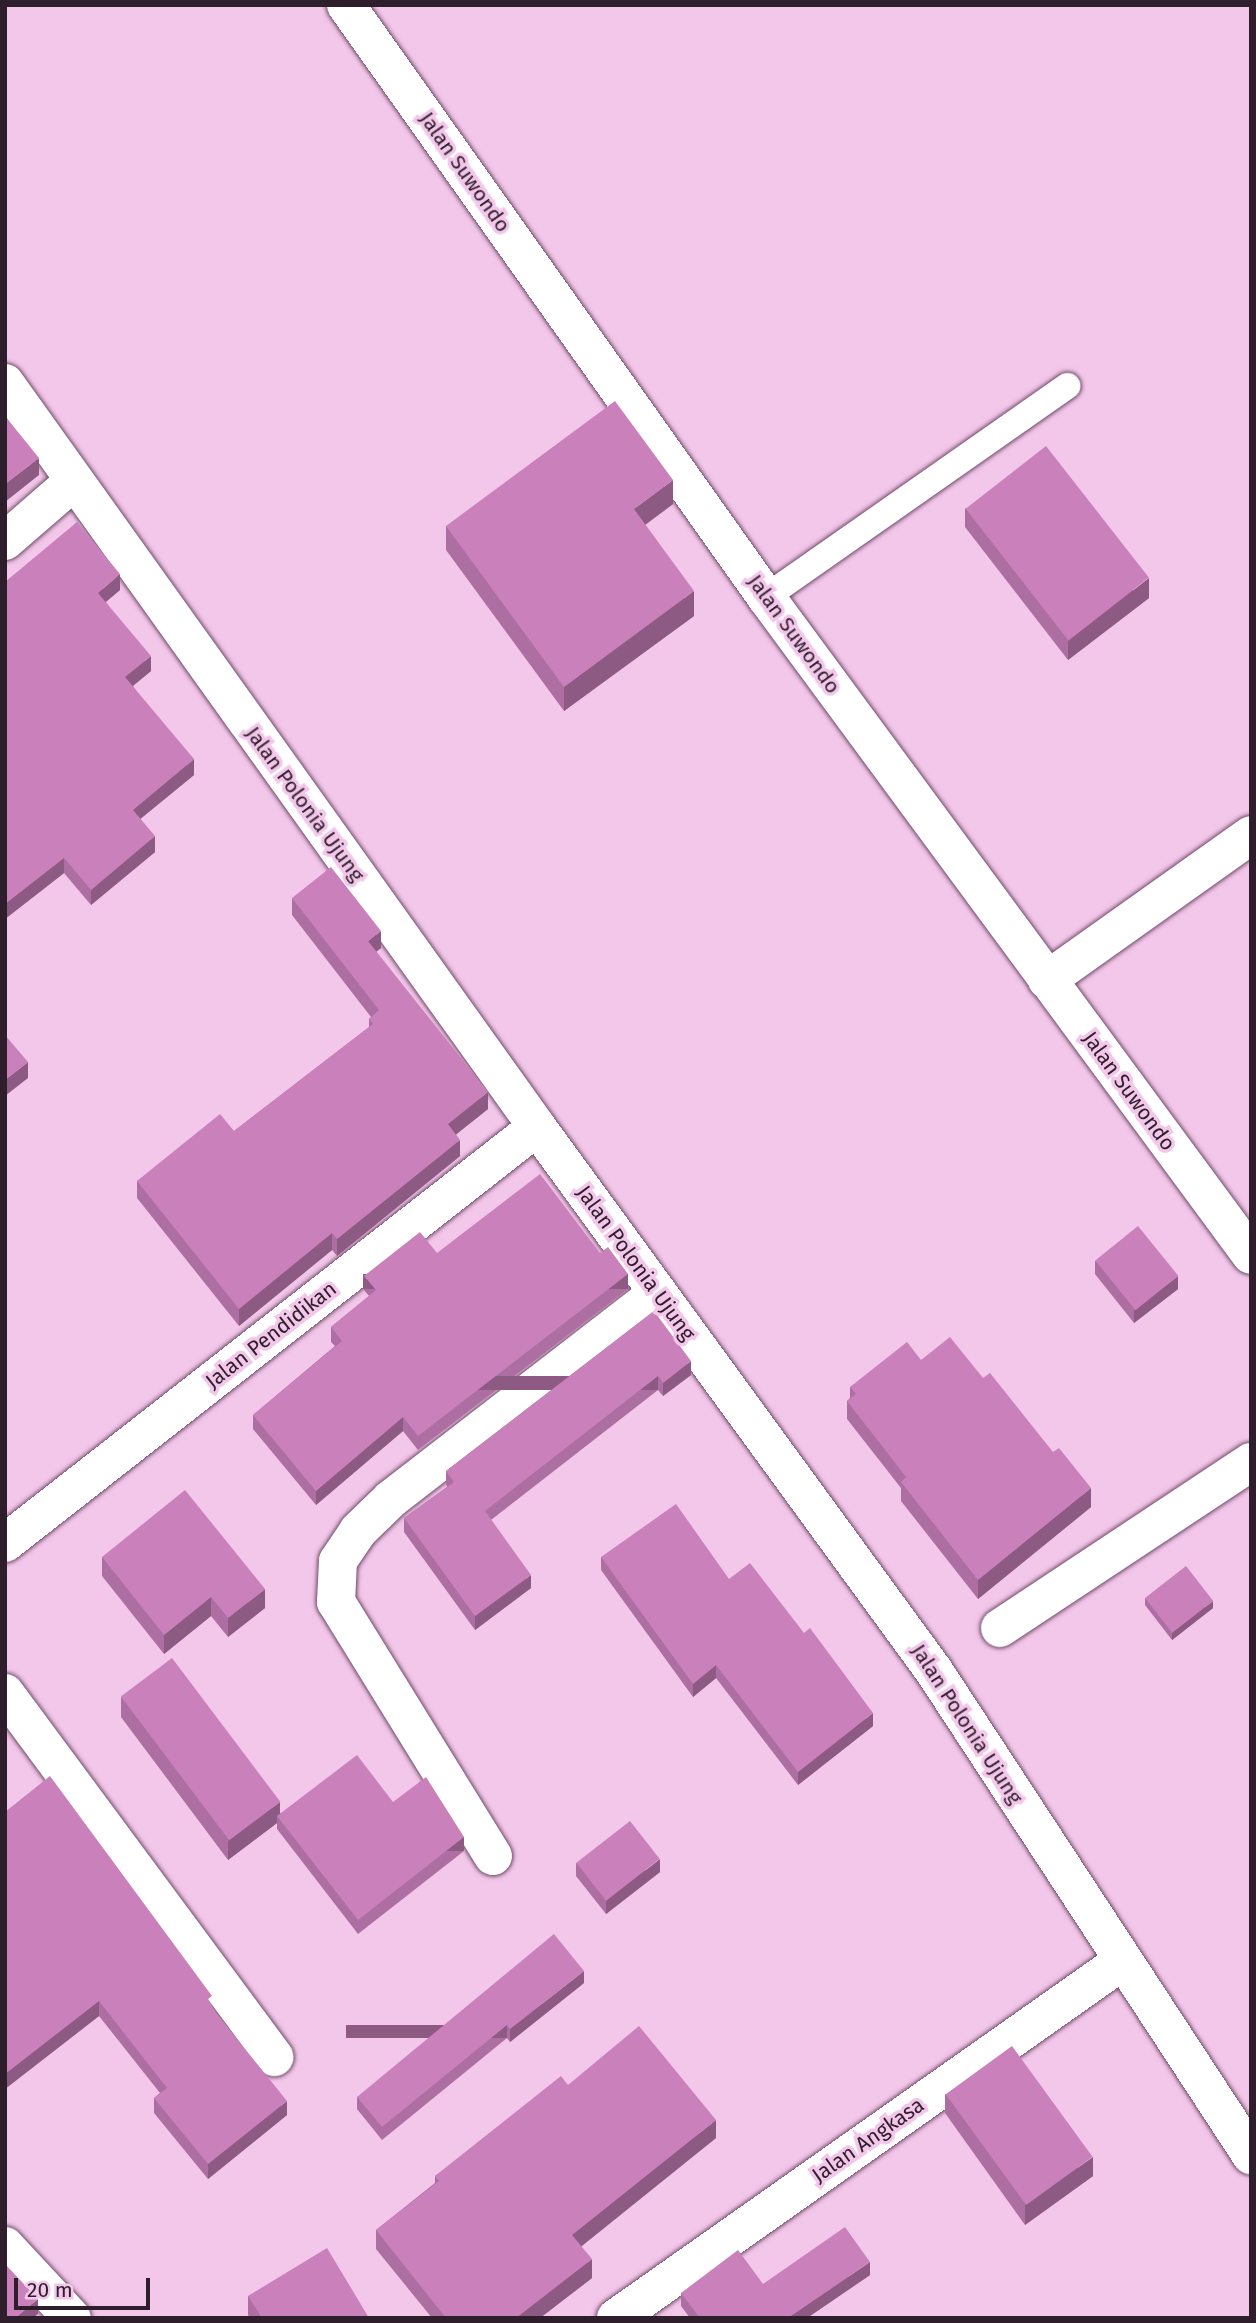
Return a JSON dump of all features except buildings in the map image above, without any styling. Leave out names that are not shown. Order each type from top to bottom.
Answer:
[{"type":"street","name":"Jalan Suwondo","points":[[346,5],[766,597],[1251,1255]]},
{"type":"street","name":"Jalan Polonia Ujung","points":[[5,383],[537,1127],[934,1671],[1121,1962],[1251,2155]]},
{"type":"street","points":[[5,541],[74,481]]},
{"type":"street","points":[[1047,980],[1251,835]]},
{"type":"street","name":"Jalan Pendidikan","points":[[5,1543],[537,1127]]},
{"type":"street","points":[[493,1856],[336,1602],[338,1561],[358,1531],[391,1499],[658,1293]]},
{"type":"street","points":[[1000,1628],[1251,1462]]},
{"type":"street","points":[[5,1693],[274,2057]]},
{"type":"street","name":"Jalan Angkasa","points":[[616,2318],[1121,1962]]},
{"type":"street","points":[[5,2246],[72,2318]]},
{"type":"lane","points":[[766,597],[1067,386]]}]
